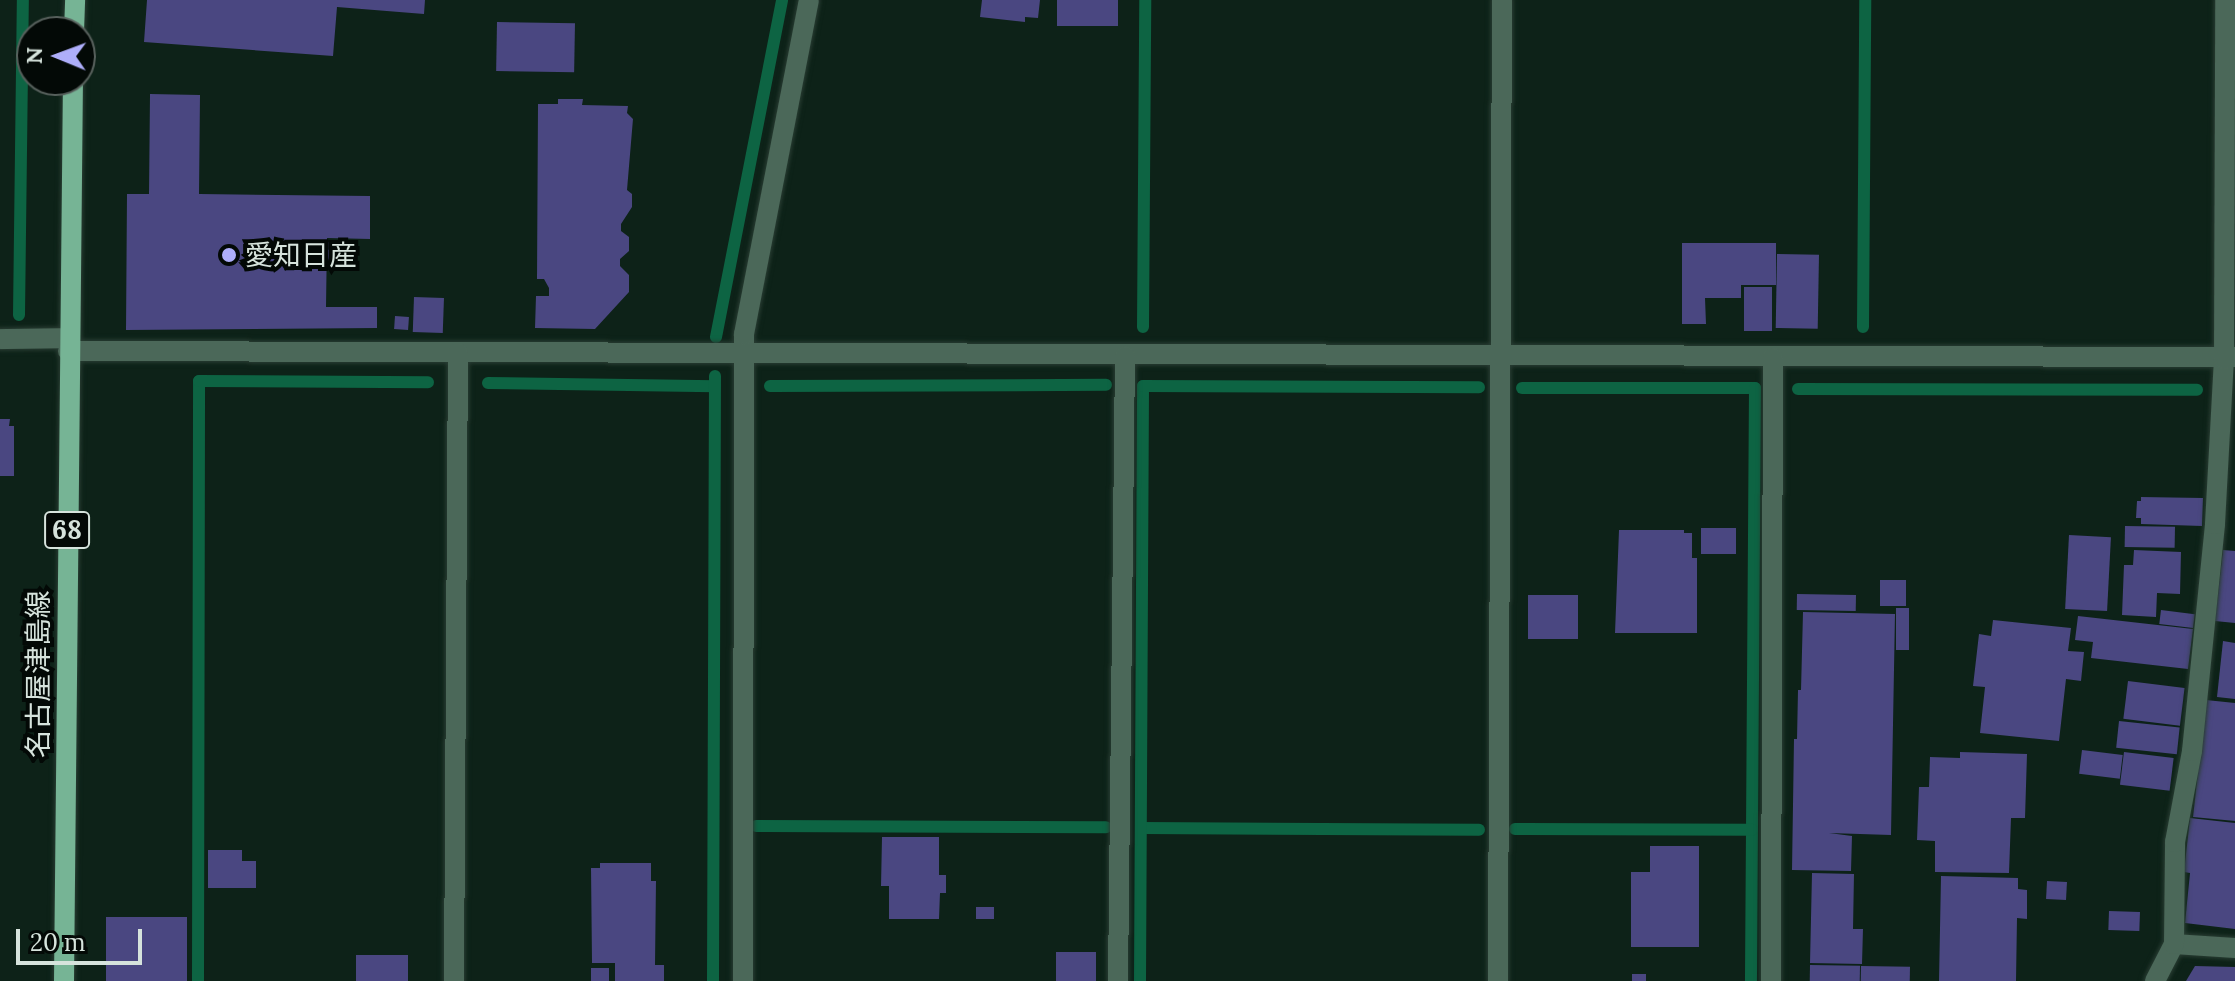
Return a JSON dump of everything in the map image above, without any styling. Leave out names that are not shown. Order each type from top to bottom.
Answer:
[{"type":"main road","name":"名古屋津島線","points":[[64,981],[73,96]]},
{"type":"street","points":[[743,981],[744,334],[809,0]]},
{"type":"street","points":[[1498,981],[1502,0]]},
{"type":"street","points":[[2155,981],[2174,944],[2175,842],[2192,751],[2230,358],[2225,0]]},
{"type":"street","points":[[0,339],[68,345],[458,353],[2230,358]]},
{"type":"street","points":[[454,981],[458,353]]},
{"type":"street","points":[[1118,981],[1125,356]]},
{"type":"street","points":[[1771,981],[1773,358]]},
{"type":"street","points":[[2174,944],[2235,948]]},
{"type":"building","points":[[147,0],[425,0],[424,14],[337,7],[333,56],[144,42]]},
{"type":"building","points":[[982,0],[1040,0],[1038,18],[1025,17],[1025,22],[980,17]]},
{"type":"building","points":[[1057,0],[1118,0],[1118,26],[1057,26]]},
{"type":"building","points":[[497,22],[575,23],[574,72],[496,71]]},
{"type":"building","points":[[150,94],[200,95],[199,194],[370,196],[370,239],[327,238],[326,307],[377,307],[377,328],[126,330],[127,194],[149,194]]},
{"type":"building","points":[[558,99],[583,99],[582,105],[628,106],[627,113],[633,119],[627,190],[632,194],[632,207],[621,224],[621,231],[629,237],[629,251],[620,259],[620,266],[629,275],[629,292],[595,329],[535,328],[536,296],[549,296],[544,279],[537,279],[538,104],[558,104]]},
{"type":"building","points":[[328,242],[344,243],[342,269],[326,268]]},
{"type":"building","points":[[1682,243],[1776,243],[1776,285],[1741,285],[1741,298],[1705,298],[1706,324],[1682,324]]},
{"type":"building","points":[[1777,254],[1819,255],[1818,329],[1776,328]]},
{"type":"building","points":[[1744,287],[1772,287],[1772,331],[1744,331]]},
{"type":"building","points":[[414,297],[444,298],[443,333],[413,332]]},
{"type":"building","points":[[395,316],[409,317],[408,330],[394,329]]},
{"type":"building","points":[[0,419],[10,419],[9,426],[14,426],[14,476],[0,476]]},
{"type":"building","points":[[2141,497],[2203,498],[2202,526],[2141,524],[2141,518],[2136,518],[2137,501],[2141,501]]},
{"type":"building","points":[[2125,526],[2175,527],[2175,548],[2125,547]]},
{"type":"building","points":[[1701,528],[1736,528],[1736,554],[1701,554]]},
{"type":"building","points":[[1619,530],[1684,530],[1684,533],[1692,533],[1692,558],[1697,558],[1697,633],[1615,633]]},
{"type":"building","points":[[2069,535],[2111,537],[2107,611],[2065,609]]},
{"type":"building","points":[[2134,550],[2181,552],[2180,594],[2157,593],[2156,617],[2122,615],[2124,565],[2133,565]]},
{"type":"building","points":[[2223,550],[2235,551],[2235,623],[2215,621]]},
{"type":"building","points":[[1880,580],[1906,580],[1906,606],[1880,606]]},
{"type":"building","points":[[1797,594],[1856,595],[1856,611],[1797,610]]},
{"type":"building","points":[[1528,595],[1578,595],[1578,639],[1528,639]]},
{"type":"building","points":[[1896,608],[1909,608],[1909,650],[1896,650]]},
{"type":"building","points":[[2161,610],[2195,614],[2193,628],[2159,624]]},
{"type":"building","points":[[1803,612],[1895,614],[1891,835],[1829,833],[1852,836],[1851,871],[1792,870],[1794,739],[1797,739],[1798,690],[1801,690]]},
{"type":"building","points":[[2078,616],[2193,629],[2188,669],[2091,658],[2093,642],[2075,640]]},
{"type":"building","points":[[1993,620],[2071,628],[2068,651],[2084,652],[2081,681],[2066,679],[2059,741],[1980,733],[1985,687],[1973,686],[1979,634],[1991,636]]},
{"type":"building","points":[[2223,641],[2235,643],[2235,699],[2217,697]]},
{"type":"building","points":[[2128,681],[2185,688],[2180,726],[2123,719]]},
{"type":"building","points":[[2206,700],[2235,703],[2235,821],[2193,817]]},
{"type":"building","points":[[2119,721],[2180,727],[2177,754],[2116,748]]},
{"type":"building","points":[[2082,750],[2123,755],[2120,779],[2079,774]]},
{"type":"building","points":[[1960,752],[2027,754],[2025,818],[2011,818],[2009,873],[1935,872],[1935,841],[1917,840],[1919,787],[1929,787],[1930,757],[1960,758]]},
{"type":"building","points":[[2124,752],[2174,758],[2170,791],[2120,785]]},
{"type":"building","points":[[2190,818],[2235,823],[2235,929],[2185,923],[2190,873],[2184,872]]},
{"type":"building","points":[[882,837],[939,837],[939,875],[946,875],[946,893],[940,893],[939,919],[889,919],[889,886],[881,886]]},
{"type":"building","points":[[1650,846],[1699,846],[1699,947],[1631,947],[1631,872],[1650,872]]},
{"type":"building","points":[[208,850],[242,850],[242,861],[256,861],[256,888],[208,888]]},
{"type":"building","points":[[600,863],[651,863],[651,881],[656,881],[655,965],[664,965],[664,981],[615,981],[615,963],[592,963],[591,868],[600,868]]},
{"type":"building","points":[[1812,873],[1854,874],[1853,929],[1863,929],[1862,964],[1810,963]]},
{"type":"building","points":[[1941,876],[2018,878],[2018,889],[2027,890],[2027,919],[2017,918],[2016,981],[1939,981]]},
{"type":"building","points":[[2047,881],[2067,882],[2066,900],[2046,899]]},
{"type":"building","points":[[976,907],[994,907],[994,919],[976,919]]},
{"type":"building","points":[[2109,911],[2140,912],[2139,931],[2108,930]]},
{"type":"building","points":[[106,917],[187,917],[187,981],[106,981]]},
{"type":"building","points":[[1056,952],[1096,952],[1096,981],[1056,981]]},
{"type":"building","points":[[356,955],[408,955],[408,981],[356,981]]},
{"type":"building","points":[[1810,965],[1860,966],[1860,981],[1810,981]]},
{"type":"building","points":[[1861,966],[1910,967],[1910,981],[1861,981]]},
{"type":"building","points":[[2195,966],[2235,967],[2235,981],[2186,981]]},
{"type":"building","points":[[591,968],[609,968],[609,981],[591,981]]},
{"type":"building","points":[[1632,974],[1646,974],[1646,981],[1632,981]]},
{"type":"waterway","points":[[19,315],[23,0]]},
{"type":"waterway","points":[[716,337],[782,0]]},
{"type":"waterway","points":[[1143,327],[1145,0]]},
{"type":"waterway","points":[[1863,327],[1865,0]]},
{"type":"waterway","points":[[713,981],[715,376]]},
{"type":"waterway","points":[[198,981],[199,381],[428,382]]},
{"type":"waterway","points":[[488,383],[715,386]]},
{"type":"waterway","points":[[770,386],[1106,385]]},
{"type":"waterway","points":[[1140,981],[1143,386],[1479,387]]},
{"type":"waterway","points":[[1522,388],[1755,388],[1751,981]]},
{"type":"waterway","points":[[1798,389],[2197,390]]},
{"type":"waterway","points":[[756,826],[1106,827]]},
{"type":"waterway","points":[[1141,828],[1479,830]]},
{"type":"waterway","points":[[1515,829],[1752,830]]},
{"type":"place","name":"愛知日産","points":[[229,255]]}]
